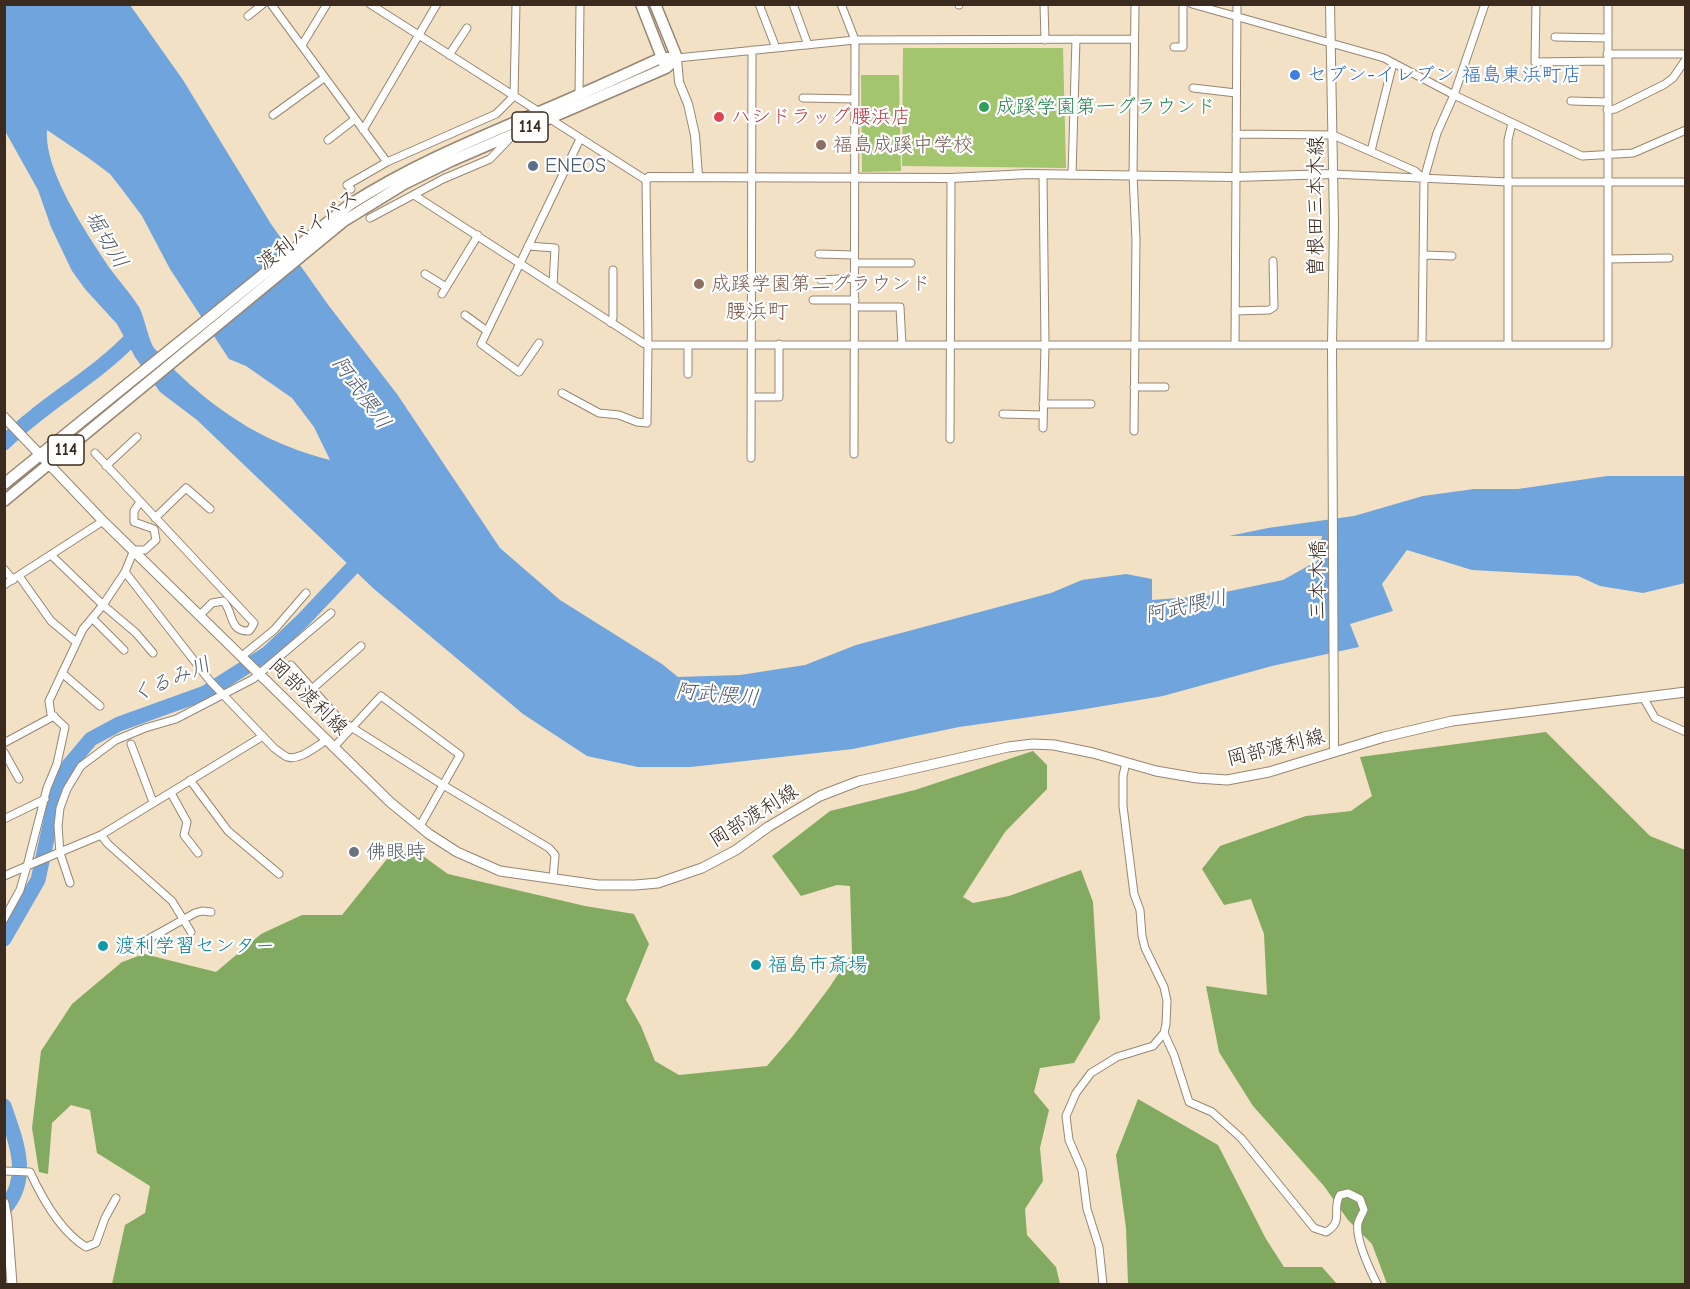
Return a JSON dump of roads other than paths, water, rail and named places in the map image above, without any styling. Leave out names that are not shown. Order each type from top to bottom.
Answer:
[{"type":"highway","points":[[641,4],[663,63]]},
{"type":"highway","points":[[655,4],[677,57]]},
{"type":"highway","name":"渡利バイパス","points":[[4,484],[39,455],[123,395],[332,224],[350,205],[403,173],[452,149],[579,95],[677,57]]},
{"type":"highway","name":"渡利バイパス","points":[[332,224],[451,161],[550,119],[663,63]]},
{"type":"highway","name":"渡利バイパス","points":[[4,501],[49,465],[123,395]]},
{"type":"main road","name":"岡部渡利線","points":[[7,420],[103,520],[390,802],[429,834],[479,863],[500,871],[598,885],[658,883],[702,868],[736,850],[768,827],[820,796],[839,788],[876,776],[1008,747],[1033,744],[1054,745],[1093,753],[1156,771],[1189,777],[1227,780],[1269,772],[1412,729],[1452,721],[1686,692]]},
{"type":"main road","points":[[4,1203],[8,1219],[12,1284]]},
{"type":"street","points":[[248,16],[263,4]]},
{"type":"street","points":[[271,4],[387,162]]},
{"type":"street","points":[[302,45],[327,4]]},
{"type":"street","points":[[370,4],[646,180]]},
{"type":"street","points":[[363,129],[437,4]]},
{"type":"street","points":[[351,189],[347,185],[387,162],[496,114],[514,96],[516,4]]},
{"type":"street","points":[[579,95],[580,4]]},
{"type":"street","points":[[759,4],[776,48]]},
{"type":"street","points":[[793,4],[808,45]]},
{"type":"street","points":[[842,4],[855,40],[854,454]]},
{"type":"street","points":[[1044,4],[1045,40]]},
{"type":"street","points":[[1134,431],[1136,240],[1133,176],[1133,39],[1135,4]]},
{"type":"street","points":[[1174,47],[1183,47],[1183,4]]},
{"type":"street","points":[[1192,4],[1384,58],[1454,95],[1582,156],[1625,155],[1643,151],[1686,130]]},
{"type":"street","points":[[1235,345],[1237,4]]},
{"type":"street","name":"曽根田三本木線","points":[[1330,4],[1334,224],[1332,344],[1334,408]]},
{"type":"street","points":[[1422,345],[1424,179],[1437,133],[1454,95],[1485,4]]},
{"type":"street","points":[[1536,4],[1535,62],[1686,54]]},
{"type":"street","points":[[414,195],[648,345],[1608,345],[1608,4]]},
{"type":"street","points":[[449,55],[467,28]]},
{"type":"street","points":[[1555,37],[1608,38]]},
{"type":"street","points":[[1072,175],[1076,39]]},
{"type":"street","points":[[698,176],[695,135],[688,104],[679,82],[677,57],[855,40],[1133,39]]},
{"type":"street","points":[[751,458],[752,50]]},
{"type":"street","points":[[1571,101],[1615,109],[1665,84],[1673,78],[1686,59]]},
{"type":"street","points":[[663,63],[679,82]]},
{"type":"street","points":[[1371,151],[1393,63]]},
{"type":"street","points":[[273,115],[324,78]]},
{"type":"street","points":[[1193,88],[1236,93]]},
{"type":"street","points":[[803,98],[855,99]]},
{"type":"street","points":[[328,140],[355,119]]},
{"type":"street","points":[[1508,345],[1508,140],[1512,123]]},
{"type":"street","points":[[1236,134],[1333,135],[1415,171],[1424,179]]},
{"type":"street","points":[[370,218],[443,179],[490,159],[512,135]]},
{"type":"street","points":[[539,343],[519,372],[481,344],[580,139]]},
{"type":"street","points":[[646,180],[648,177],[698,176],[951,178],[1043,175],[1235,177],[1332,174],[1508,182],[1686,182]]},
{"type":"street","points":[[1043,175],[1045,345],[1043,428]]},
{"type":"street","points":[[950,439],[951,178]]},
{"type":"street","points":[[562,393],[599,413],[619,415],[647,423],[646,180]]},
{"type":"street","points":[[425,274],[444,290],[478,235]]},
{"type":"street","points":[[528,246],[555,248],[554,285]]},
{"type":"street","points":[[819,254],[911,263]]},
{"type":"street","points":[[1424,255],[1452,256]]},
{"type":"street","points":[[1608,259],[1669,258]]},
{"type":"street","points":[[1235,311],[1269,310],[1274,307],[1273,261]]},
{"type":"street","points":[[612,323],[614,318],[614,270]]},
{"type":"street","points":[[821,280],[855,278]]},
{"type":"street","points":[[813,300],[900,307],[902,345]]},
{"type":"street","points":[[465,315],[487,330]]},
{"type":"street","points":[[751,398],[779,397],[779,344]]},
{"type":"street","points":[[688,345],[688,375]]},
{"type":"street","points":[[1134,387],[1165,387]]},
{"type":"street","points":[[1043,404],[1091,404]]},
{"type":"street","name":"三本木橋","points":[[1334,408],[1334,752]]},
{"type":"street","points":[[1003,414],[1042,415]]},
{"type":"street","points":[[106,466],[136,437]]},
{"type":"street","points":[[94,453],[254,623],[249,631],[238,630],[234,627],[227,605],[223,601],[212,603],[200,615]]},
{"type":"street","points":[[155,518],[186,488],[210,510]]},
{"type":"street","points":[[4,919],[20,890],[65,731],[63,724],[50,711],[49,701],[83,629],[104,605],[134,550],[145,550],[156,540],[154,530],[134,522],[134,511],[140,502]]},
{"type":"street","points":[[4,585],[103,520]]},
{"type":"street","points":[[51,555],[136,633],[153,653]]},
{"type":"street","points":[[4,569],[16,578],[51,621],[76,642]]},
{"type":"street","points":[[124,572],[210,681],[263,736],[287,757],[303,755],[330,743],[352,729],[381,696],[460,755],[420,826]]},
{"type":"street","points":[[243,658],[274,630],[306,593]]},
{"type":"street","points":[[70,883],[60,853],[58,826],[60,808],[67,789],[81,766],[116,740],[176,719],[225,695],[259,674],[331,613]]},
{"type":"street","points":[[92,618],[124,650]]},
{"type":"street","points":[[312,689],[361,646]]},
{"type":"street","points":[[291,665],[340,720],[352,729],[549,848],[555,855],[553,879]]},
{"type":"street","points":[[63,673],[100,706]]},
{"type":"street","points":[[1643,697],[1655,718],[1686,732]]},
{"type":"street","points":[[4,743],[54,716]]},
{"type":"street","points":[[4,876],[102,835],[263,736]]},
{"type":"street","points":[[130,744],[153,802]]},
{"type":"street","points":[[4,752],[19,779]]},
{"type":"street","points":[[1126,762],[1123,776],[1123,806],[1134,894],[1140,910],[1142,940],[1165,992],[1167,1001],[1164,1033],[1174,1055],[1187,1099],[1212,1112],[1241,1138],[1314,1228],[1326,1232],[1334,1226],[1337,1221],[1337,1201],[1340,1195],[1348,1193],[1360,1199],[1364,1210],[1358,1220],[1358,1234],[1377,1284]]},
{"type":"street","points":[[190,780],[228,831],[279,874]]},
{"type":"street","points":[[171,793],[187,822],[184,835],[198,853]]},
{"type":"street","points":[[4,819],[45,799]]},
{"type":"street","points":[[102,835],[108,844],[172,901],[191,932]]},
{"type":"street","points":[[145,941],[202,911],[211,912]]},
{"type":"street","points":[[1103,1284],[1099,1247],[1088,1209],[1082,1170],[1069,1140],[1066,1116],[1076,1093],[1091,1072],[1117,1057],[1153,1046],[1164,1033]]},
{"type":"street","points":[[8,1170],[30,1172],[43,1199],[72,1236],[86,1247],[96,1243],[105,1218],[116,1198]]},
{"type":"water","name":"阿武隈川","points":[[4,5],[130,5],[183,80],[271,224],[329,306],[397,394],[500,548],[560,600],[662,664],[678,677],[740,675],[805,665],[856,645],[1051,593],[1082,580],[1126,574],[1152,579],[1152,600],[1206,596],[1283,580],[1317,561],[1322,536],[1229,536],[1354,516],[1423,496],[1474,489],[1518,489],[1607,476],[1685,476],[1685,583],[1643,593],[1600,586],[1578,576],[1472,570],[1407,550],[1382,584],[1393,611],[1350,624],[1359,647],[1272,666],[1163,696],[959,727],[853,749],[691,767],[638,767],[587,756],[523,714],[374,589],[197,420],[160,392],[135,357],[117,324],[72,271],[51,227],[38,190],[5,131]],"holes":[[[47,130],[110,174],[142,216],[170,269],[229,359],[246,366],[292,398],[314,427],[330,460],[282,444],[239,422],[196,390],[155,349],[139,307],[111,270],[69,203],[52,165]]]},
{"type":"waterway","name":"堀切川","points":[[4,443],[36,415],[119,351],[134,336],[131,327]]},
{"type":"waterway","name":"くるみ川","points":[[4,939],[38,880],[58,788],[69,765],[91,739],[119,724],[205,693],[268,653],[354,566],[362,552]]},
{"type":"waterway","name":"くるみ川","points":[[4,1106],[19,1159],[18,1185],[4,1209]]},
{"type":"place","name":"セブン-イレブン 福島東浜町店","points":[[1295,75]]},
{"type":"place","name":"成蹊学園第一グラウンド","points":[[984,107]]},
{"type":"place","name":"ハシドラッグ腰浜店","points":[[719,117]]},
{"type":"place","name":"福島成蹊中学校","points":[[821,145]]},
{"type":"place","name":"ENEOS","points":[[533,166]]},
{"type":"place","name":"成蹊学園第二グラウンド","points":[[699,284]]},
{"type":"place","name":"佛眼時","points":[[354,852]]},
{"type":"place","name":"渡利学習センター","points":[[103,946]]},
{"type":"place","name":"福島市斎場","points":[[756,965]]},
{"type":"district","name":"腰浜町","points":[[757,312]]}]
